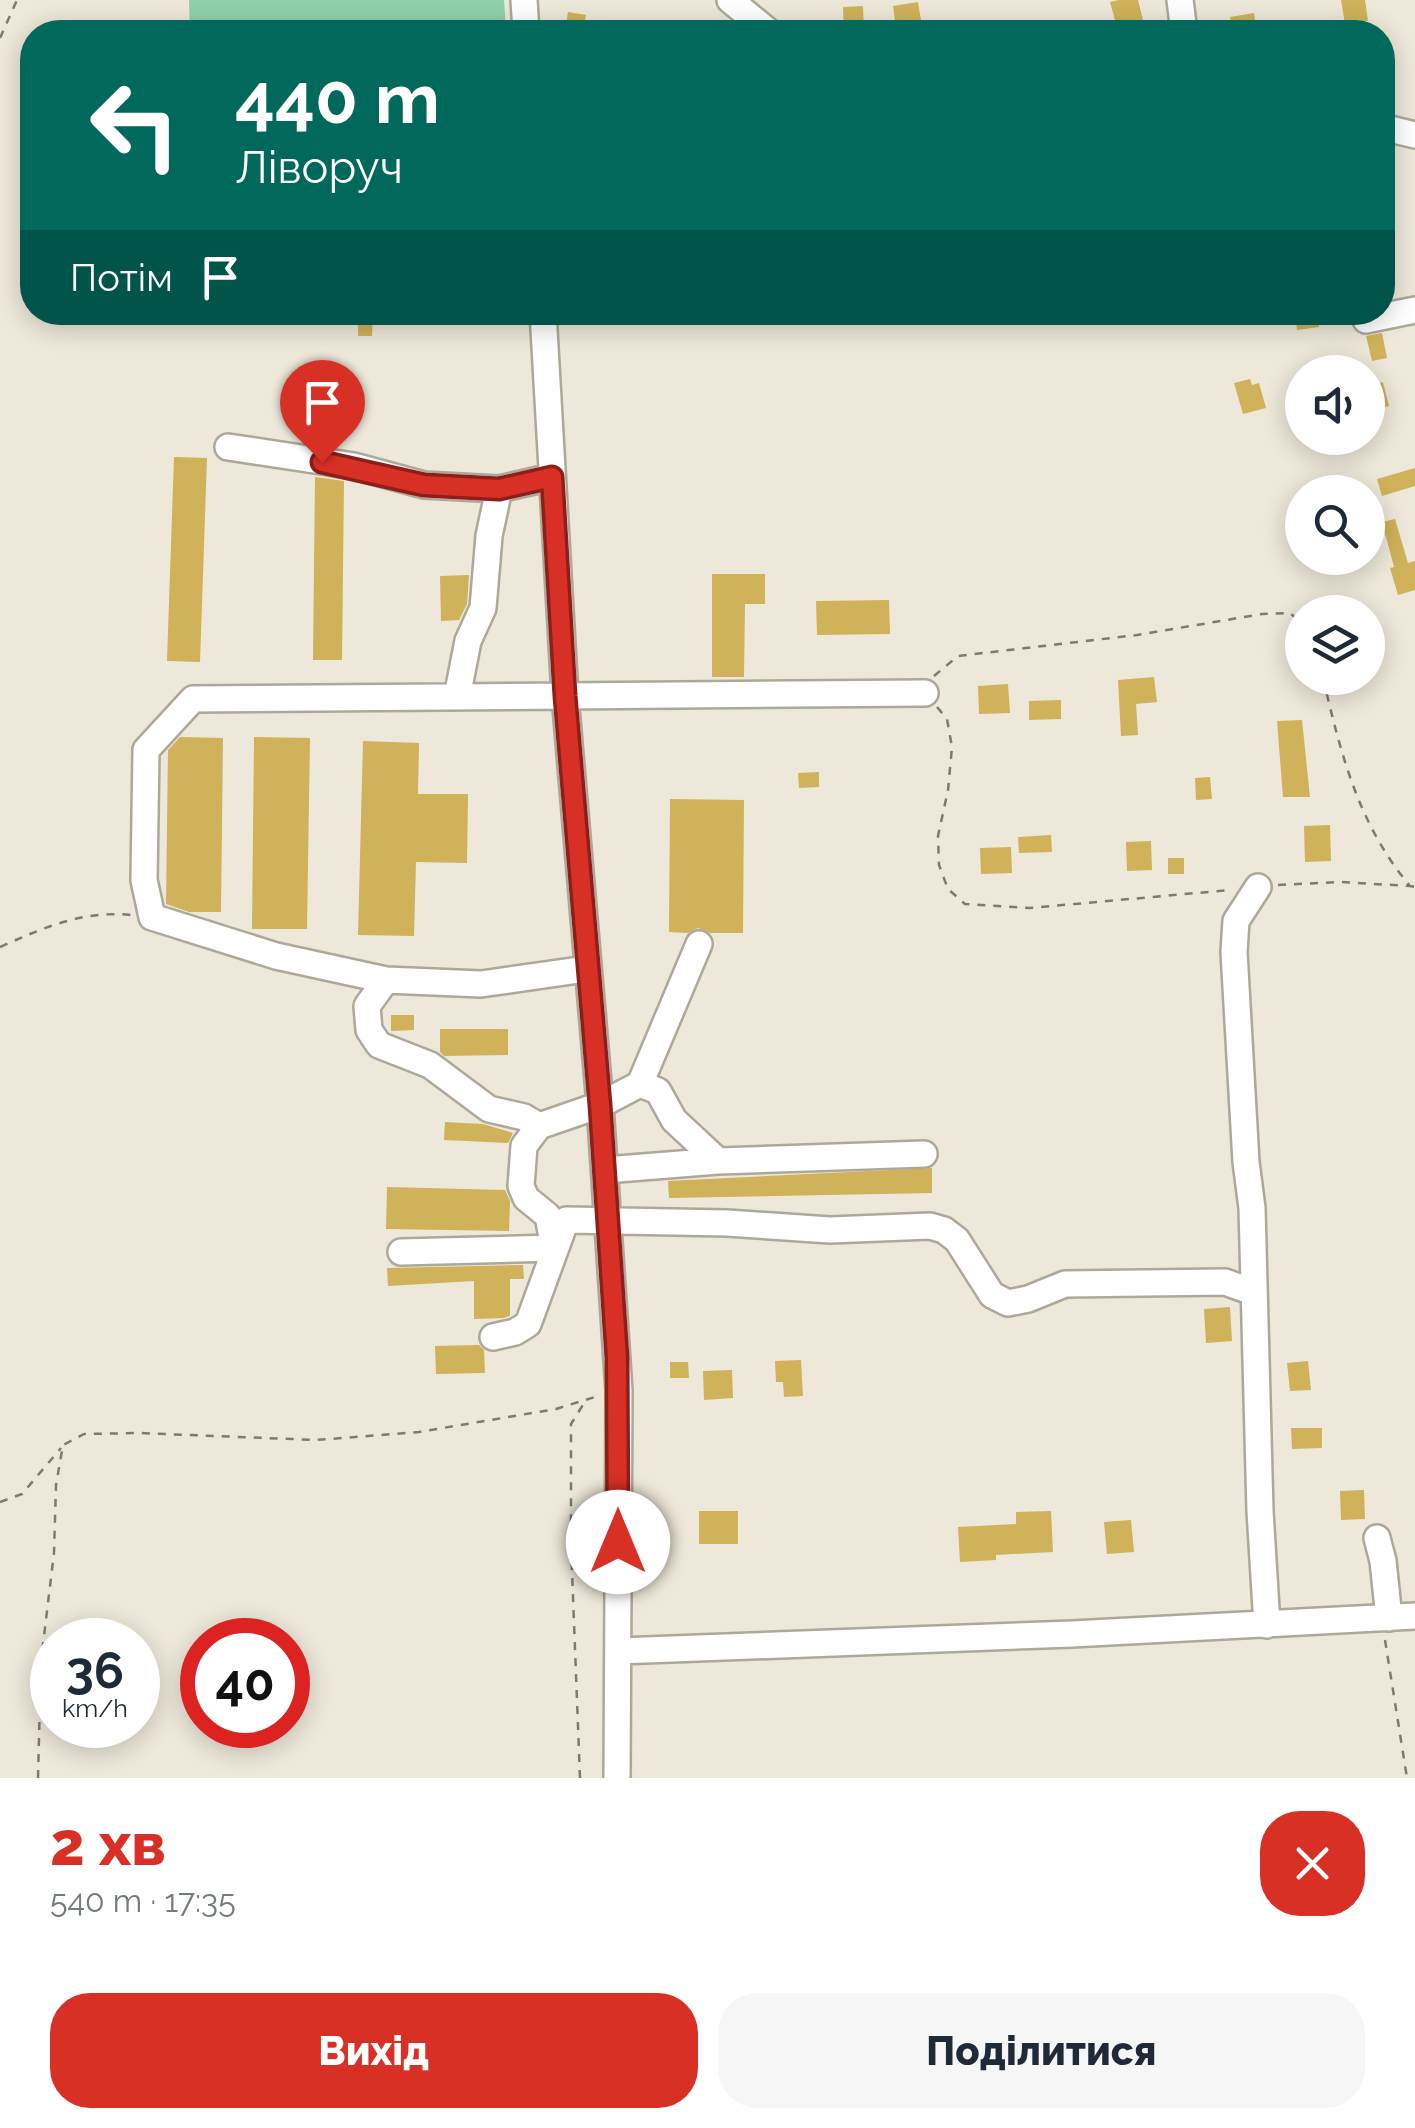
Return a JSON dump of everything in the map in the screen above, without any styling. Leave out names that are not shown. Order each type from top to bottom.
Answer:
[{"type":"street","points":[[730,0],[754,20]]},
{"type":"street","points":[[543,325],[565,696],[600,1105],[619,1391],[617,1778]]},
{"type":"street","points":[[228,447],[354,466],[424,485],[499,489],[552,477]]},
{"type":"street","points":[[457,697],[468,641],[484,608],[489,536],[499,489]]},
{"type":"street","points":[[586,968],[481,984],[386,980],[276,956],[152,917],[144,880],[146,750],[193,698],[925,694]]},
{"type":"street","points":[[1258,886],[1236,920],[1234,952],[1252,1208],[1252,1292],[1267,1625]]},
{"type":"street","points":[[554,1248],[548,1216],[526,1198],[521,1186],[524,1146],[539,1126],[600,1105],[640,1084],[700,944]]},
{"type":"street","points":[[386,980],[367,1006],[370,1030],[379,1045],[430,1065],[489,1109],[539,1126]]},
{"type":"street","points":[[640,1084],[658,1091],[674,1120],[718,1160]]},
{"type":"street","points":[[605,1170],[718,1160],[924,1154]]},
{"type":"street","points":[[493,1336],[515,1332],[528,1324],[566,1220],[583,1218],[608,1223],[727,1223],[830,1230],[930,1226],[957,1240],[992,1295],[1008,1304],[1065,1284],[1225,1282],[1252,1292]]},
{"type":"street","points":[[401,1252],[554,1248]]},
{"type":"street","points":[[618,1651],[1395,1618],[1377,1538]]},
{"type":"path","points":[[0,38],[17,0]]},
{"type":"path","points":[[1285,613],[958,656],[936,672],[925,694],[947,719],[952,746],[938,836],[938,866],[948,889],[965,904],[1030,908],[1258,886],[1340,882],[1412,887]]},
{"type":"path","points":[[1327,695],[1346,773],[1362,815],[1389,861],[1412,887]]},
{"type":"path","points":[[0,947],[42,928],[101,912],[152,917]]},
{"type":"path","points":[[0,1502],[22,1494],[64,1445],[84,1434],[138,1432],[316,1440],[419,1432],[556,1409],[619,1391]]},
{"type":"path","points":[[580,1778],[571,1545],[572,1424],[587,1399]]},
{"type":"path","points":[[38,1778],[41,1661],[54,1552],[56,1485],[64,1445]]},
{"type":"path","points":[[1395,1618],[1407,1778]]},
{"type":"green space","points":[[189,0],[504,0],[505,20],[190,20]]},
{"type":"building","points":[[1138,0],[1143,20],[1115,20],[1110,2]]},
{"type":"building","points":[[1341,0],[1365,0],[1368,20],[1344,20]]},
{"type":"building","points":[[918,2],[921,20],[895,20],[893,6]]},
{"type":"building","points":[[863,6],[864,20],[844,20],[843,7]]},
{"type":"building","points":[[568,12],[586,15],[585,20],[567,20]]},
{"type":"building","points":[[1254,13],[1255,20],[1231,20],[1230,17]]},
{"type":"building","points":[[358,325],[372,325],[372,336],[358,336]]},
{"type":"building","points":[[1296,325],[1319,325],[1319,327],[1297,330]]},
{"type":"building","points":[[1382,333],[1387,358],[1371,355],[1366,336]]},
{"type":"building","points":[[1250,379],[1252,385],[1259,383],[1266,408],[1243,414],[1234,383]]},
{"type":"building","points":[[174,457],[207,458],[200,662],[167,661]]},
{"type":"building","points":[[1415,468],[1415,486],[1385,495],[1385,477]]},
{"type":"building","points":[[315,477],[344,481],[342,660],[313,660]]},
{"type":"building","points":[[1395,519],[1408,563],[1415,561],[1415,590],[1398,595],[1390,568],[1394,567],[1385,521]]},
{"type":"building","points":[[712,574],[765,574],[765,604],[745,604],[744,677],[712,677]]},
{"type":"building","points":[[469,575],[467,604],[459,620],[441,621],[440,576]]},
{"type":"building","points":[[889,600],[890,634],[817,635],[816,601]]},
{"type":"building","points":[[1154,677],[1157,702],[1136,704],[1138,735],[1121,736],[1118,680]]},
{"type":"building","points":[[1008,684],[1010,713],[979,714],[978,686]]},
{"type":"building","points":[[1061,700],[1061,719],[1029,720],[1029,701]]},
{"type":"building","points":[[1302,720],[1310,797],[1283,797],[1277,721]]},
{"type":"building","points":[[180,737],[223,738],[221,912],[189,912],[166,904],[168,750]]},
{"type":"building","points":[[254,737],[310,738],[307,929],[252,929]]},
{"type":"building","points":[[363,741],[419,743],[418,794],[468,794],[467,863],[416,862],[414,936],[358,935]]},
{"type":"building","points":[[819,772],[819,787],[799,788],[798,773]]},
{"type":"building","points":[[1210,777],[1212,799],[1196,800],[1195,778]]},
{"type":"building","points":[[670,799],[744,800],[743,933],[710,933],[698,928],[688,933],[669,932]]},
{"type":"building","points":[[1330,825],[1331,861],[1305,862],[1304,826]]},
{"type":"building","points":[[1051,835],[1052,852],[1019,853],[1018,837]]},
{"type":"building","points":[[1151,841],[1152,870],[1127,871],[1126,842]]},
{"type":"building","points":[[1011,847],[1012,873],[981,874],[980,848]]},
{"type":"building","points":[[1168,858],[1184,858],[1184,874],[1168,874]]},
{"type":"building","points":[[391,1015],[414,1015],[414,1030],[391,1031]]},
{"type":"building","points":[[440,1029],[508,1029],[508,1055],[444,1056],[440,1052]]},
{"type":"building","points":[[445,1122],[483,1124],[513,1133],[508,1143],[444,1140]]},
{"type":"building","points":[[932,1168],[932,1193],[669,1198],[668,1181]]},
{"type":"building","points":[[387,1187],[505,1190],[510,1201],[509,1231],[386,1229]]},
{"type":"building","points":[[523,1265],[524,1279],[510,1279],[510,1316],[503,1318],[474,1319],[474,1281],[388,1286],[387,1268]]},
{"type":"building","points":[[1230,1307],[1232,1341],[1206,1343],[1204,1309]]},
{"type":"building","points":[[479,1345],[484,1350],[485,1373],[436,1374],[435,1346]]},
{"type":"building","points":[[801,1360],[803,1396],[784,1397],[783,1382],[776,1382],[775,1361]]},
{"type":"building","points":[[1308,1361],[1311,1390],[1290,1391],[1287,1363]]},
{"type":"building","points":[[670,1362],[688,1362],[689,1378],[670,1378]]},
{"type":"building","points":[[732,1370],[733,1398],[704,1400],[703,1371]]},
{"type":"building","points":[[1291,1428],[1322,1428],[1322,1448],[1292,1449]]},
{"type":"building","points":[[1364,1490],[1365,1519],[1341,1520],[1340,1491]]},
{"type":"building","points":[[699,1511],[738,1511],[738,1544],[699,1544]]},
{"type":"building","points":[[1051,1511],[1053,1552],[996,1555],[996,1560],[960,1562],[958,1527],[1016,1524],[1016,1512]]},
{"type":"building","points":[[1131,1520],[1134,1552],[1107,1554],[1104,1522]]},
{"type":"route","points":[[322,462],[354,466],[424,485],[499,489],[552,477],[565,696],[617,1358],[618,1542]]}]
